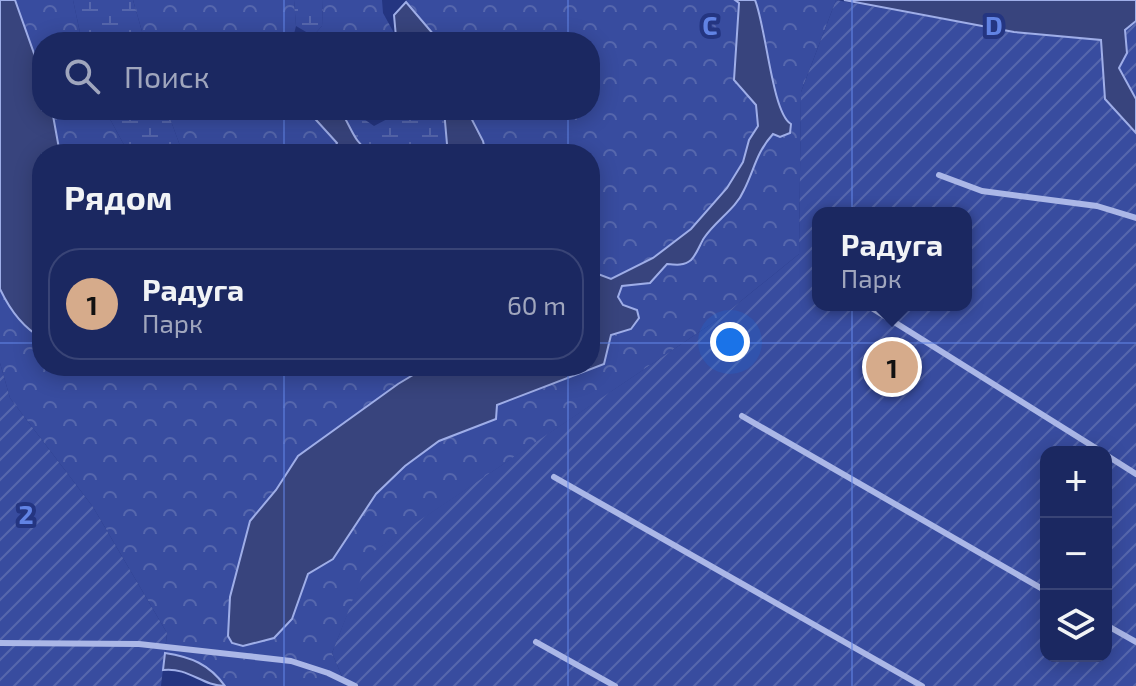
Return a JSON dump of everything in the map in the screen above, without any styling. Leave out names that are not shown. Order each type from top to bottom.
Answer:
[{"type":"lane","points":[[939,175],[982,191],[1097,206],[1136,218]]},
{"type":"lane","points":[[877,311],[1093,446]]},
{"type":"lane","points":[[742,416],[1044,590]]},
{"type":"lane","points":[[1112,458],[1136,474]]},
{"type":"lane","points":[[554,477],[922,686]]},
{"type":"lane","points":[[1112,628],[1136,642]]},
{"type":"lane","points":[[536,642],[615,686]]},
{"type":"lane","points":[[0,643],[139,644],[291,661],[355,686]]},
{"type":"green space","points":[[15,0],[73,0],[80,32],[32,32],[32,48]]},
{"type":"green space","points":[[73,0],[133,0],[142,32],[80,32]]},
{"type":"green space","points":[[133,0],[294,0],[294,32],[142,32]]},
{"type":"green space","points":[[294,0],[323,0],[322,26],[317,32],[306,32],[296,26]]},
{"type":"green space","points":[[323,0],[382,0],[383,13],[393,32],[317,32],[322,26]]},
{"type":"green space","points":[[406,0],[735,0],[739,3],[734,79],[756,105],[758,126],[749,140],[743,162],[727,188],[691,229],[653,258],[610,279],[600,275],[600,144],[484,144],[472,120],[600,120],[600,32],[432,32]]},
{"type":"green space","points":[[755,0],[836,0],[801,92],[799,254],[720,318],[372,553],[332,653],[346,686],[225,686],[213,672],[199,663],[165,653],[167,633],[93,507],[10,398],[0,363],[0,289],[17,316],[32,330],[32,376],[411,376],[298,456],[276,490],[250,521],[230,597],[292,619],[308,574],[333,559],[376,494],[405,466],[439,441],[475,428],[497,405],[573,376],[600,376],[600,366],[604,364],[611,335],[631,329],[637,310],[623,305],[618,297],[622,286],[650,283],[668,264],[681,265],[692,259],[721,216],[735,205],[744,191],[758,151],[785,120],[775,91]]},
{"type":"green space","points":[[836,0],[1014,32],[1102,40],[1105,99],[1136,133],[1136,686],[346,686],[332,653],[371,553],[720,318],[799,254],[801,92]]},
{"type":"green space","points":[[1136,21],[1136,99],[1119,69],[1127,52],[1125,30]]},
{"type":"green space","points":[[54,120],[110,120],[124,144],[58,144]]},
{"type":"green space","points":[[110,120],[171,120],[179,144],[124,144]]},
{"type":"green space","points":[[171,120],[316,120],[337,143],[337,144],[179,144]]},
{"type":"green space","points":[[345,120],[365,120],[374,126],[385,120],[445,120],[447,144],[357,144]]},
{"type":"green space","points":[[0,363],[10,398],[93,507],[167,633],[161,686],[0,686]]},
{"type":"shaded area","points":[[0,0],[15,0],[32,48],[32,120],[54,120],[58,144],[32,144],[32,331],[17,317],[0,289]]},
{"type":"shaded area","points":[[735,0],[755,0],[774,87],[784,117],[791,124],[790,133],[780,137],[773,134],[767,141],[736,203],[704,238],[691,260],[677,265],[667,264],[650,283],[622,286],[618,297],[623,305],[637,310],[639,318],[631,329],[611,335],[604,364],[600,366],[600,275],[611,279],[653,258],[691,229],[727,188],[743,162],[749,140],[758,126],[756,105],[734,80],[739,3]]},
{"type":"shaded area","points":[[844,0],[1136,0],[1136,21],[1125,30],[1127,53],[1119,68],[1136,99],[1136,133],[1105,99],[1101,40],[1014,32]]},
{"type":"shaded area","points":[[406,2],[432,32],[396,32],[394,15]]},
{"type":"shaded area","points":[[316,120],[346,120],[360,144],[337,143]]},
{"type":"shaded area","points":[[445,120],[472,120],[484,144],[447,144]]},
{"type":"shaded area","points":[[411,376],[573,376],[497,405],[496,419],[439,441],[405,466],[376,494],[333,559],[308,574],[292,619],[274,638],[243,646],[232,643],[228,636],[230,597],[250,521],[276,490],[298,456]]},
{"type":"shaded area","points":[[165,653],[199,663],[213,672],[225,686],[180,671],[163,670]]},
{"type":"place","name":"Радуга","points":[[892,367]]}]
